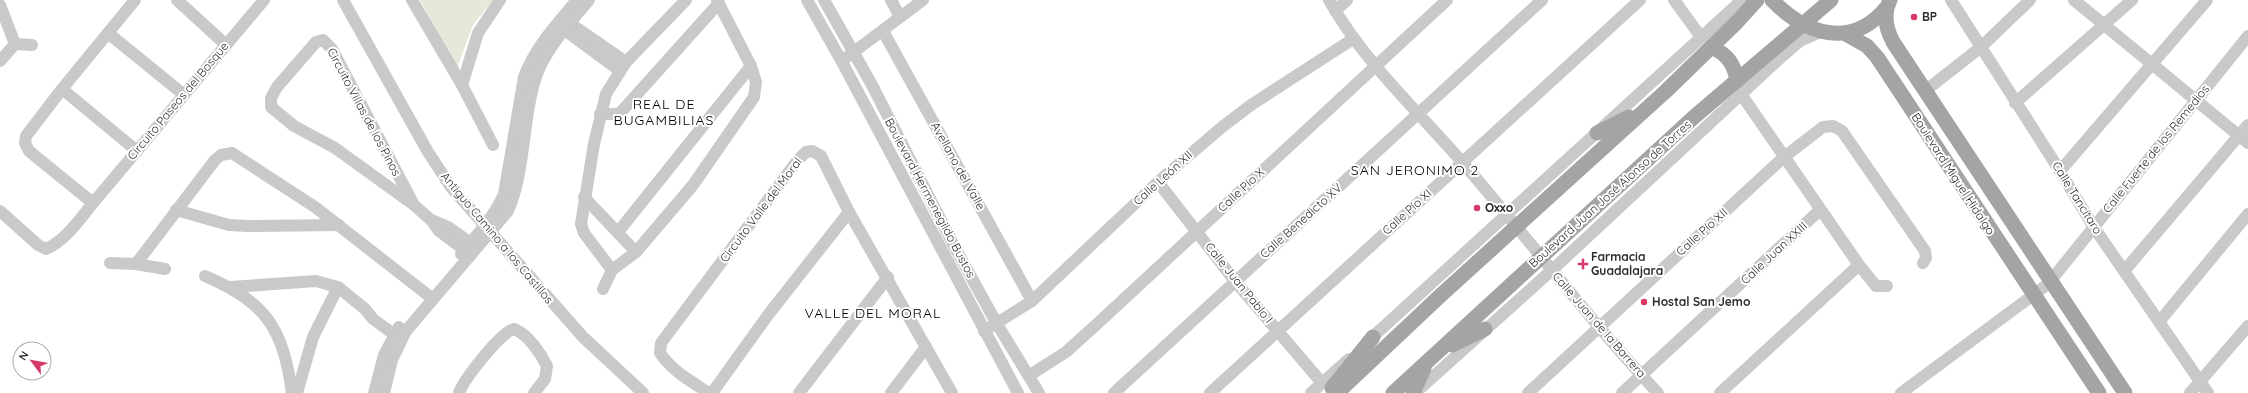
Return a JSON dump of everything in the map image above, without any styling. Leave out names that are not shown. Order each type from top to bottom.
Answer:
[{"type":"main road","points":[[1337,393],[1646,108],[1706,42],[1757,0]]},
{"type":"main road","name":"Boulevard Miguel Hidalgo","points":[[1772,0],[1802,24],[1820,32],[1836,34],[1844,33],[1867,46],[1877,57],[2099,393]]},
{"type":"main road","name":"Boulevard Juan José Alonso de Torres","points":[[1394,393],[1541,256],[1694,117],[1739,87],[1802,24],[1831,0]]},
{"type":"main road","points":[[1844,33],[1869,23],[1877,18],[1888,4]]},
{"type":"main road","name":"Boulevard Miguel Hidalgo","points":[[1888,4],[1890,35],[2050,281],[2126,393]]},
{"type":"main road","points":[[1706,42],[1724,53],[1729,59],[1735,69],[1739,87],[1778,60]]},
{"type":"main road","points":[[1597,133],[1646,108]]},
{"type":"main road","points":[[1439,351],[1486,329]]},
{"type":"main road","points":[[1325,388],[1373,337]]},
{"type":"main road","points":[[1414,393],[1426,363]]},
{"type":"street","points":[[93,203],[29,151],[25,140],[29,130],[135,0]]},
{"type":"street","points":[[177,0],[225,44]]},
{"type":"street","name":"Circuito Paseos del Bosque","points":[[0,211],[38,245],[46,249],[65,236],[137,152],[225,44],[264,0]]},
{"type":"street","name":"Antiguo Camino a los Castillos","points":[[343,0],[436,166],[451,187],[583,337],[643,393]]},
{"type":"street","points":[[412,0],[462,85],[493,145]]},
{"type":"street","points":[[462,85],[478,33],[500,0]]},
{"type":"street","points":[[563,24],[577,0]]},
{"type":"street","points":[[374,393],[381,363],[400,333],[471,249],[508,211],[524,78],[534,56],[563,24],[590,0]]},
{"type":"street","points":[[612,270],[582,228],[580,218],[600,114],[606,94],[623,66],[686,0]]},
{"type":"street","name":"Boulevard Hermenegildo Bustos","points":[[807,0],[841,60],[1018,393]]},
{"type":"street","name":"Boulevard Hermenegildo Bustos","points":[[824,0],[854,53],[997,324],[1030,375],[1039,393]]},
{"type":"street","points":[[890,0],[900,17]]},
{"type":"street","points":[[841,60],[854,53],[923,0]]},
{"type":"street","points":[[1332,5],[1347,0]]},
{"type":"street","name":"Calle Pío X","points":[[1030,375],[1066,352],[1375,65],[1448,0]]},
{"type":"street","name":"Calle Benedicto XV","points":[[1114,393],[1542,0]]},
{"type":"street","name":"Calle Pío XI","points":[[1210,393],[1640,0]]},
{"type":"street","points":[[1674,0],[1706,42]]},
{"type":"street","points":[[1373,337],[1506,214],[1597,133],[1706,42],[1742,0]]},
{"type":"street","name":"Calle Tancítaro","points":[[1951,0],[2015,103],[2060,171],[2093,226],[2125,270],[2203,385]]},
{"type":"street","points":[[1925,91],[1981,47],[2030,0]]},
{"type":"street","points":[[2074,0],[2244,139]]},
{"type":"street","points":[[2015,103],[2132,0]]},
{"type":"street","points":[[2060,171],[2207,0]]},
{"type":"street","points":[[600,114],[621,112],[718,2],[751,66],[756,82],[756,90],[750,106],[693,185],[636,252],[612,270],[603,289]]},
{"type":"street","points":[[0,5],[14,44]]},
{"type":"street","name":"Calle Juan de la Barrera","points":[[1332,5],[1353,39],[1418,115],[1462,162],[1599,328],[1658,393]]},
{"type":"street","points":[[563,24],[623,66]]},
{"type":"street","name":"Avellano del Valle","points":[[883,31],[1032,301]]},
{"type":"street","points":[[108,32],[183,94]]},
{"type":"street","points":[[1778,60],[1800,41],[1820,32]]},
{"type":"street","name":"Calle Fuerte de los Remedios","points":[[1901,393],[2034,296],[2050,281],[2248,36]]},
{"type":"street","name":"Calle León XII","points":[[984,331],[1032,301],[1158,182],[1236,116],[1353,39]]},
{"type":"street","name":"Circuito Villas de los Pinos","points":[[414,205],[332,48],[323,40],[316,42],[277,87],[271,98],[271,107],[294,126],[334,148],[414,205],[431,220],[439,231],[471,249]]},
{"type":"street","points":[[14,44],[32,45]]},
{"type":"street","points":[[0,62],[14,44]]},
{"type":"street","points":[[618,232],[751,66]]},
{"type":"street","points":[[1739,87],[1784,157],[1859,265],[1876,286],[1887,286]]},
{"type":"street","name":"Boulevard Juan José Alonso de Torres","points":[[1414,393],[1552,270],[1739,87]]},
{"type":"street","points":[[62,89],[137,152]]},
{"type":"street","points":[[2125,270],[2244,139],[2248,125]]},
{"type":"street","name":"Calle Pío XII","points":[[1528,393],[1784,157],[1823,127],[1828,126],[1842,131],[1847,137],[1925,251],[1926,258],[1923,262]]},
{"type":"street","name":"Circuito Valle del Moral","points":[[711,393],[670,364],[660,353],[661,343],[802,155],[812,151],[821,156],[849,212],[888,278],[952,393]]},
{"type":"street","points":[[136,264],[215,160],[221,155],[232,154],[303,199],[396,269],[408,272],[432,294]]},
{"type":"street","name":"Calle Juan Pablo I","points":[[1158,182],[1235,281],[1325,388]]},
{"type":"street","points":[[584,197],[636,252]]},
{"type":"street","points":[[176,210],[229,225],[338,226]]},
{"type":"street","name":"Calle Juan XXIII","points":[[1622,393],[1820,210]]},
{"type":"street","points":[[711,393],[768,315],[849,212]]},
{"type":"street","points":[[2159,322],[2248,214]]},
{"type":"street","points":[[110,263],[136,264],[165,269]]},
{"type":"street","points":[[1720,393],[1859,265]]},
{"type":"street","points":[[205,276],[231,287],[260,310],[276,329],[288,364],[292,393]]},
{"type":"street","points":[[799,393],[888,278]]},
{"type":"street","points":[[231,287],[316,281],[338,287],[365,309],[372,310],[400,333]]},
{"type":"street","points":[[297,393],[312,337],[338,287]]},
{"type":"street","points":[[2190,393],[2203,385],[2248,326]]},
{"type":"street","points":[[459,393],[470,375],[503,336],[514,329],[522,333],[540,353],[548,366],[545,379],[534,393]]},
{"type":"street","points":[[384,393],[400,333]]},
{"type":"street","points":[[891,393],[926,347]]},
{"type":"street","points":[[1311,393],[1325,388]]},
{"type":"shaded area","points":[[420,0],[493,0],[473,25],[457,68]]},
{"type":"place","name":"BP","points":[[1914,17]]},
{"type":"place","name":"Oxxo","points":[[1477,208]]},
{"type":"place","name":"Farmacia Guadalajara","points":[[1583,264]]},
{"type":"place","name":"Hostal San Jemo","points":[[1644,302]]},
{"type":"district","name":"REAL DE BUGAMBILIAS","points":[[664,112]]},
{"type":"district","name":"SAN JERONIMO 2","points":[[1415,170]]},
{"type":"district","name":"VALLE DEL MORAL","points":[[873,313]]}]
